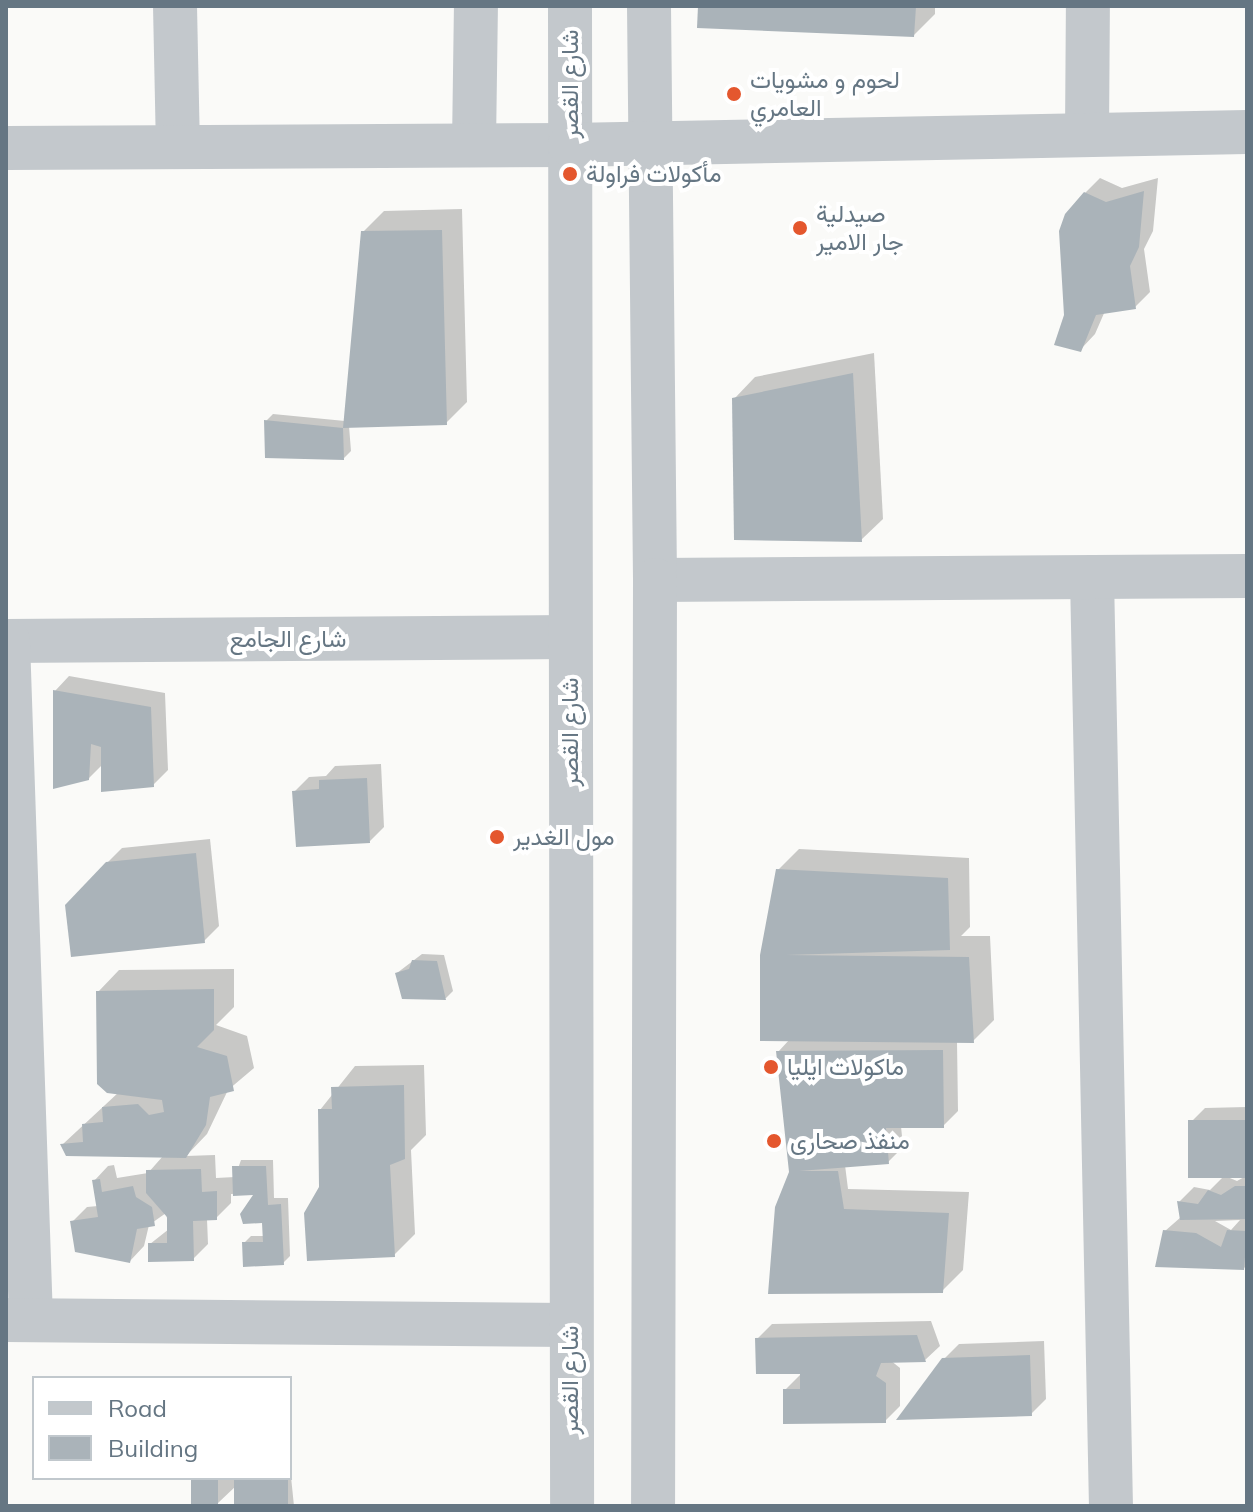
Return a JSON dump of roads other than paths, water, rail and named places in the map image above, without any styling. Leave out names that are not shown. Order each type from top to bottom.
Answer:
[{"type":"street","points":[[175,6],[178,145]]},
{"type":"street","points":[[474,145],[476,6]]},
{"type":"street","name":"شارع القصر","points":[[570,6],[572,1506]]},
{"type":"street","points":[[649,6],[655,580],[653,1506]]},
{"type":"street","points":[[1087,135],[1088,6]]},
{"type":"street","points":[[6,148],[570,145],[1247,132]]},
{"type":"street","points":[[655,580],[1247,576]]},
{"type":"street","points":[[1092,577],[1111,1506]]},
{"type":"street","name":"شارع الجامع","points":[[7,641],[570,637]]},
{"type":"street","points":[[7,641],[18,1320],[570,1325]]},
{"type":"place","name":"لحوم و مشويات العامري","points":[[734,94]]},
{"type":"place","name":"مأكولات فراولة","points":[[570,174]]},
{"type":"place","name":"صيدلية جار الامير","points":[[800,228]]},
{"type":"place","name":"مول الغدير","points":[[497,837]]},
{"type":"place","name":"ماكولات ايليا","points":[[771,1067]]},
{"type":"place","name":"منفذ صحارى","points":[[774,1141]]}]
